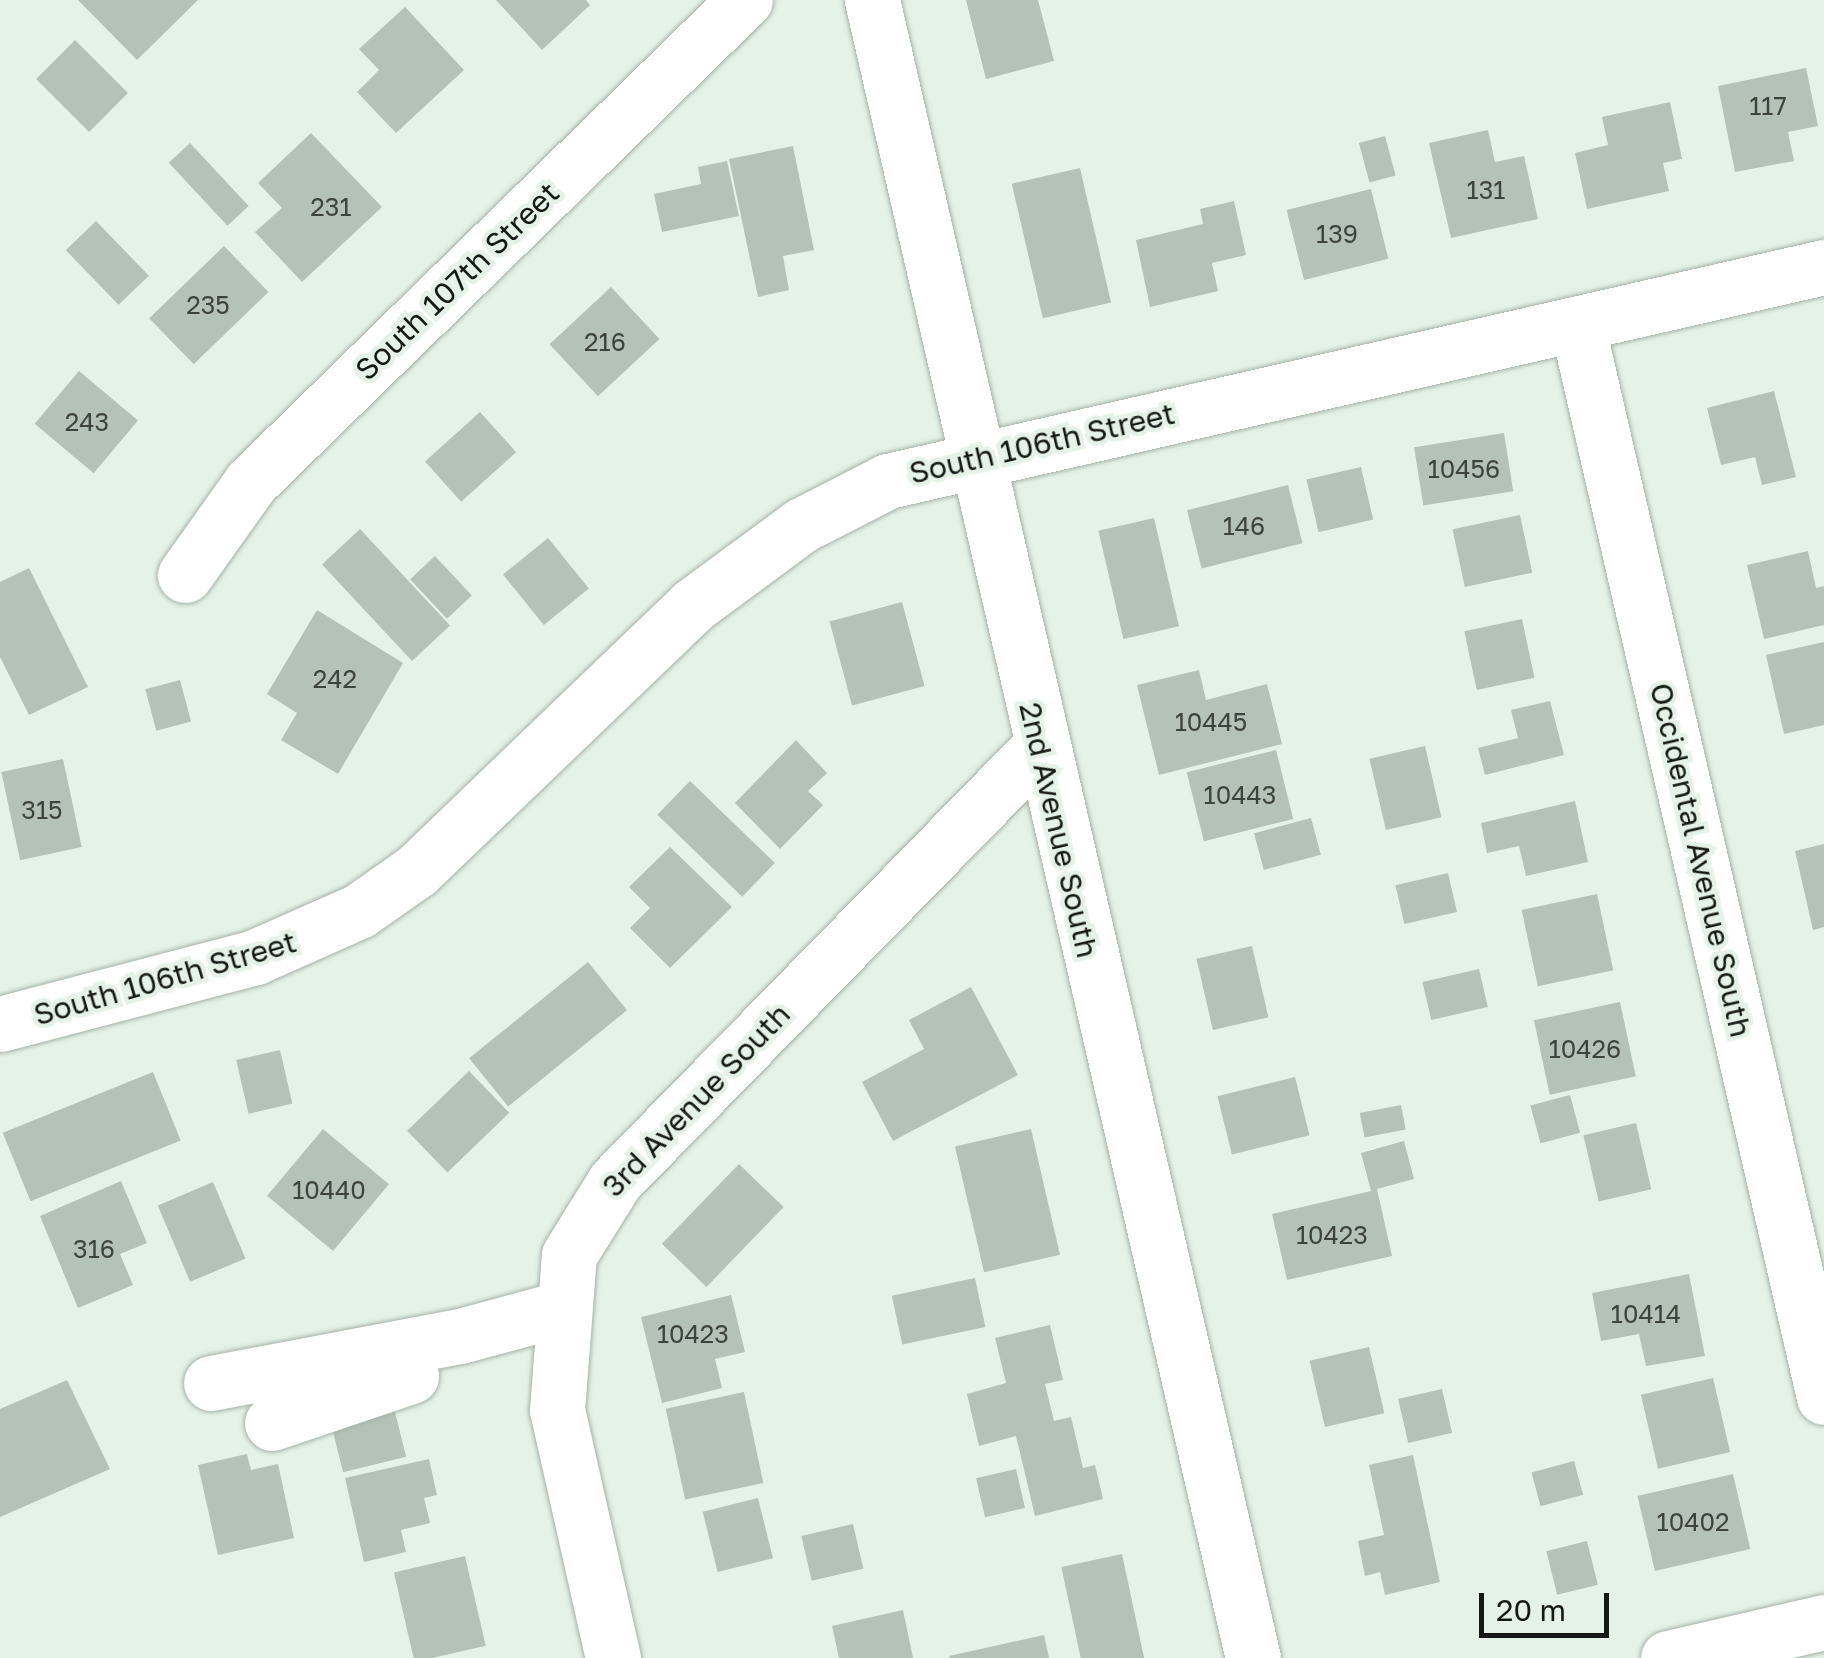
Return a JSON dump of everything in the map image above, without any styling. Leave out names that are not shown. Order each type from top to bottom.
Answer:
[{"type":"street","name":"South 107th Street","points":[[185,575],[251,482],[745,0]]},
{"type":"street","name":"2nd Avenue South","points":[[872,0],[1040,748],[1253,1658]]},
{"type":"street","name":"South 106th Street","points":[[0,1024],[255,957],[360,911],[416,870],[708,594],[802,525],[888,481],[974,455],[1824,267]]},
{"type":"street","name":"Occidental Avenue South","points":[[1577,324],[1824,1397]]},
{"type":"street","name":"3rd Avenue South","points":[[612,1658],[557,1410],[558,1321],[569,1255],[614,1181],[1040,748]]},
{"type":"street","points":[[211,1383],[558,1321]]},
{"type":"street","points":[[272,1424],[558,1321]]},
{"type":"street","points":[[1668,1658],[1824,1622]]},
{"type":"building","points":[[78,0],[198,0],[137,60]]},
{"type":"building","points":[[496,0],[586,0],[590,5],[542,50]]},
{"type":"building","points":[[966,0],[1038,0],[1054,61],[986,79]]},
{"type":"building","points":[[405,7],[464,70],[396,133],[357,92],[379,70],[359,49]]},
{"type":"building","points":[[75,40],[128,93],[89,132],[36,79]]},
{"type":"building","points":[[1806,68],[1818,126],[1788,132],[1794,161],[1735,172],[1718,86]]},
{"type":"building","points":[[1670,102],[1682,159],[1663,163],[1669,191],[1587,209],[1575,153],[1608,145],[1602,117]]},
{"type":"building","points":[[1488,130],[1495,162],[1524,156],[1538,219],[1451,238],[1429,143]]},
{"type":"building","points":[[311,133],[382,207],[302,282],[255,232],[282,208],[258,183]]},
{"type":"building","points":[[1385,136],[1396,176],[1370,183],[1359,143]]},
{"type":"building","points":[[190,143],[249,206],[227,226],[169,163]]},
{"type":"building","points":[[793,146],[814,250],[783,256],[789,290],[758,297],[729,159]]},
{"type":"building","points":[[727,161],[739,216],[662,232],[654,194],[701,184],[698,167]]},
{"type":"building","points":[[1080,168],[1111,302],[1043,318],[1012,184]]},
{"type":"building","points":[[1371,189],[1388,259],[1304,280],[1287,210]]},
{"type":"building","points":[[1234,201],[1246,255],[1212,263],[1218,291],[1150,307],[1136,240],[1203,224],[1200,209]]},
{"type":"building","points":[[96,221],[149,276],[119,305],[66,250]]},
{"type":"building","points":[[224,246],[268,292],[194,364],[149,318]]},
{"type":"building","points":[[611,287],[659,339],[598,396],[550,344]]},
{"type":"building","points":[[79,371],[138,420],[94,473],[35,424]]},
{"type":"building","points":[[1774,391],[1796,477],[1762,485],[1755,457],[1721,465],[1707,408]]},
{"type":"building","points":[[480,412],[516,452],[461,502],[425,462]]},
{"type":"building","points":[[1504,433],[1513,491],[1423,506],[1414,447]]},
{"type":"building","points":[[1361,467],[1373,520],[1319,532],[1306,480]]},
{"type":"building","points":[[1288,485],[1303,543],[1202,568],[1187,510]]},
{"type":"building","points":[[1520,515],[1532,573],[1465,587],[1453,529]]},
{"type":"building","points":[[1154,518],[1179,626],[1123,639],[1098,531]]},
{"type":"building","points":[[360,529],[450,626],[412,661],[322,564]]},
{"type":"building","points":[[548,538],[589,589],[544,625],[503,575]]},
{"type":"building","points":[[1808,551],[1816,588],[1824,586],[1824,625],[1764,639],[1747,565]]},
{"type":"building","points":[[435,556],[472,595],[447,619],[410,579]]},
{"type":"building","points":[[29,568],[88,687],[29,715],[0,657],[0,582]]},
{"type":"building","points":[[902,602],[925,686],[852,705],[830,621]]},
{"type":"building","points":[[317,610],[403,663],[338,774],[281,740],[297,713],[267,694]]},
{"type":"building","points":[[1522,619],[1534,678],[1477,690],[1464,631]]},
{"type":"building","points":[[1824,642],[1824,725],[1784,734],[1766,655]]},
{"type":"building","points":[[1199,670],[1206,700],[1267,684],[1282,744],[1159,775],[1137,685]]},
{"type":"building","points":[[180,680],[191,722],[156,731],[145,689]]},
{"type":"building","points":[[1550,701],[1564,755],[1485,775],[1478,748],[1518,738],[1511,710]]},
{"type":"building","points":[[796,740],[827,773],[808,791],[823,805],[780,849],[735,803]]},
{"type":"building","points":[[1425,746],[1441,817],[1386,830],[1369,759]]},
{"type":"building","points":[[1276,750],[1293,819],[1204,841],[1187,772]]},
{"type":"building","points":[[63,759],[82,847],[20,860],[1,772]]},
{"type":"building","points":[[690,781],[775,863],[742,897],[657,815]]},
{"type":"building","points":[[1575,801],[1588,862],[1526,876],[1519,846],[1487,853],[1481,823]]},
{"type":"building","points":[[1311,818],[1321,855],[1264,870],[1254,833]]},
{"type":"building","points":[[1824,844],[1824,927],[1813,930],[1795,851]]},
{"type":"building","points":[[670,847],[732,907],[670,968],[630,928],[650,908],[629,887]]},
{"type":"building","points":[[1448,873],[1457,912],[1404,924],[1395,885]]},
{"type":"building","points":[[1597,894],[1613,970],[1538,986],[1522,910]]},
{"type":"building","points":[[1252,946],[1268,1017],[1213,1030],[1196,959]]},
{"type":"building","points":[[588,962],[627,1010],[508,1106],[469,1058]]},
{"type":"building","points":[[1479,969],[1488,1007],[1431,1020],[1422,982]]},
{"type":"building","points":[[971,987],[1018,1075],[893,1141],[862,1082],[924,1049],[909,1020]]},
{"type":"building","points":[[1620,1002],[1636,1076],[1550,1095],[1534,1020]]},
{"type":"building","points":[[280,1050],[292,1104],[249,1114],[236,1060]]},
{"type":"building","points":[[469,1071],[509,1113],[447,1172],[407,1131]]},
{"type":"building","points":[[153,1072],[181,1141],[31,1201],[3,1133]]},
{"type":"building","points":[[1295,1077],[1310,1135],[1232,1155],[1217,1096]]},
{"type":"building","points":[[1570,1095],[1580,1133],[1540,1143],[1530,1106]]},
{"type":"building","points":[[1401,1105],[1406,1130],[1365,1138],[1360,1113]]},
{"type":"building","points":[[1636,1123],[1651,1189],[1599,1201],[1583,1135]]},
{"type":"building","points":[[323,1129],[389,1184],[333,1251],[267,1196]]},
{"type":"building","points":[[1031,1129],[1060,1255],[984,1272],[955,1147]]},
{"type":"building","points":[[1404,1141],[1414,1179],[1377,1189],[1392,1256],[1287,1280],[1272,1214],[1371,1191],[1361,1153]]},
{"type":"building","points":[[739,1164],[784,1207],[706,1287],[662,1244]]},
{"type":"building","points":[[121,1181],[147,1243],[120,1254],[133,1285],[78,1308],[40,1216]]},
{"type":"building","points":[[213,1182],[245,1258],[190,1282],[158,1205]]},
{"type":"building","points":[[1689,1274],[1705,1356],[1646,1366],[1639,1334],[1601,1341],[1592,1293]]},
{"type":"building","points":[[975,1278],[985,1327],[902,1345],[892,1296]]},
{"type":"building","points":[[731,1295],[745,1352],[715,1359],[722,1388],[662,1403],[641,1317]]},
{"type":"building","points":[[1050,1325],[1063,1380],[1045,1384],[1054,1421],[1071,1417],[1083,1468],[1095,1465],[1103,1499],[1035,1516],[1016,1436],[979,1446],[967,1394],[1006,1383],[995,1338]]},
{"type":"building","points":[[1369,1347],[1384,1413],[1325,1427],[1310,1361]]},
{"type":"building","points":[[1713,1378],[1730,1452],[1658,1469],[1641,1395]]},
{"type":"building","points":[[67,1380],[110,1469],[0,1517],[0,1409]]},
{"type":"building","points":[[1442,1389],[1452,1433],[1408,1443],[1398,1399]]},
{"type":"building","points":[[744,1392],[763,1483],[685,1500],[666,1409]]},
{"type":"building","points":[[395,1412],[406,1457],[343,1472],[332,1428]]},
{"type":"building","points":[[247,1454],[251,1470],[278,1464],[294,1538],[218,1555],[198,1465]]},
{"type":"building","points":[[1413,1455],[1440,1582],[1385,1595],[1380,1572],[1365,1576],[1358,1541],[1384,1535],[1369,1465]]},
{"type":"building","points":[[429,1459],[437,1495],[424,1498],[430,1523],[401,1530],[406,1552],[364,1562],[345,1478]]},
{"type":"building","points":[[1574,1461],[1583,1495],[1541,1506],[1531,1472]]},
{"type":"building","points":[[1016,1469],[1025,1508],[985,1517],[976,1478]]},
{"type":"building","points":[[1733,1474],[1750,1549],[1655,1571],[1638,1496]]},
{"type":"building","points":[[758,1498],[773,1558],[718,1572],[703,1512]]},
{"type":"building","points":[[853,1524],[863,1569],[812,1581],[801,1536]]},
{"type":"building","points":[[1587,1541],[1598,1585],[1557,1595],[1546,1551]]},
{"type":"building","points":[[1122,1554],[1144,1658],[1081,1658],[1061,1567]]},
{"type":"building","points":[[465,1556],[486,1646],[432,1658],[414,1658],[394,1572]]},
{"type":"building","points":[[903,1610],[913,1658],[839,1658],[832,1626]]},
{"type":"building","points":[[1044,1635],[1049,1658],[949,1656]]}]
